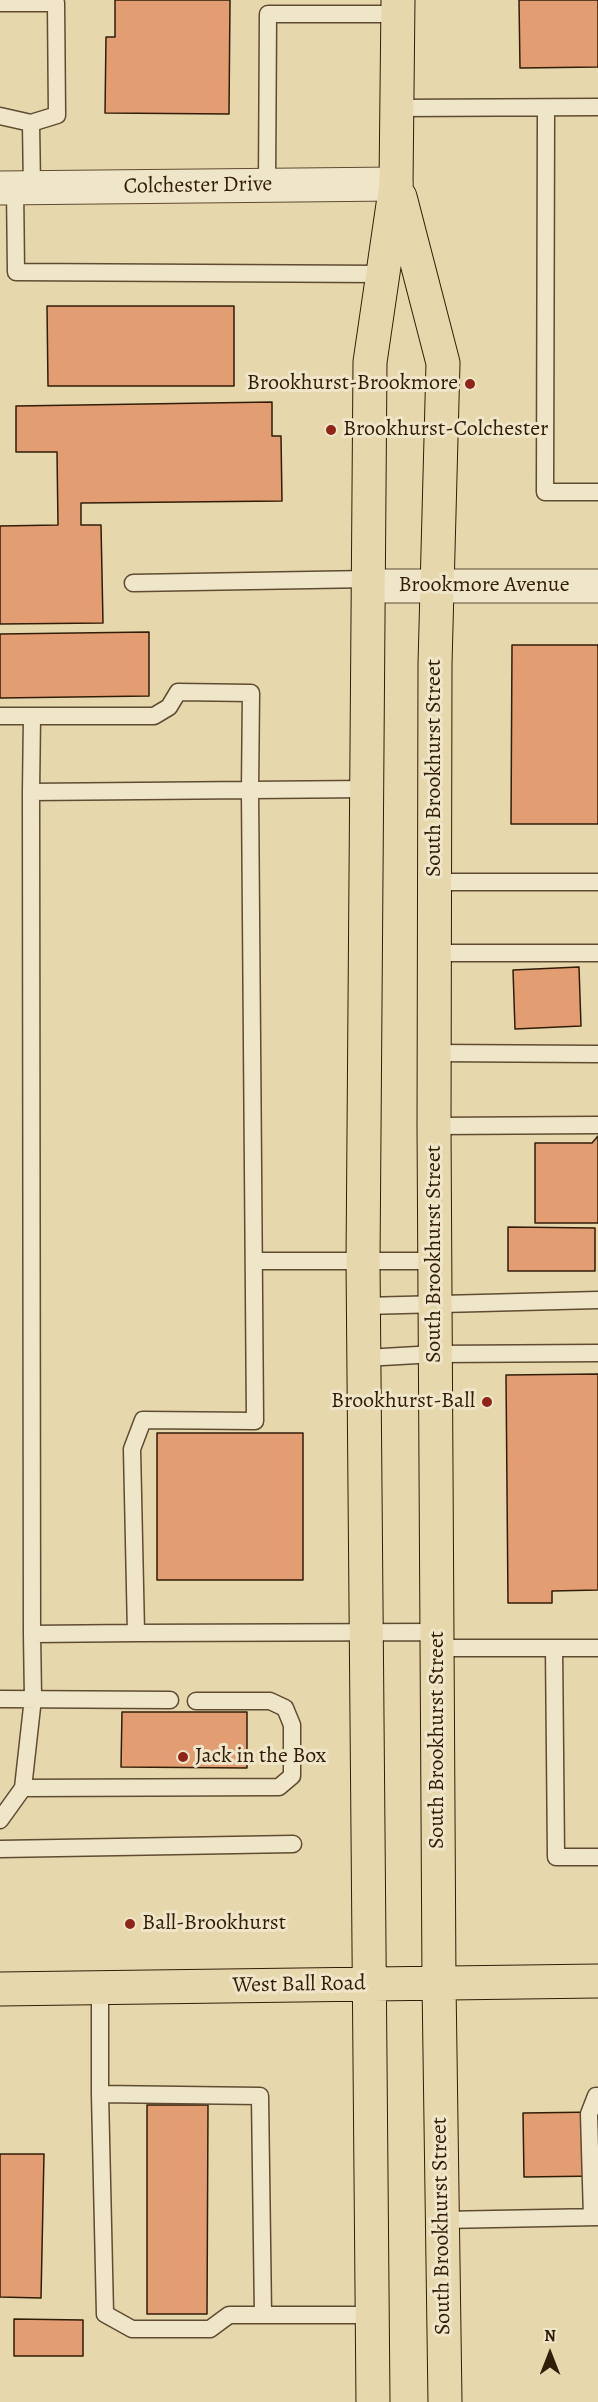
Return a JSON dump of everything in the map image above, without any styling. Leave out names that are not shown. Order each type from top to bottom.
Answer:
[{"type":"main road","name":"South Brookhurst Street","points":[[373,2402],[363,1261],[370,362],[396,184],[398,7]]},
{"type":"main road","name":"South Brookhurst Street","points":[[396,184],[443,363],[437,585],[434,1126],[439,1983],[445,2402]]},
{"type":"main road","name":"West Ball Road","points":[[0,1989],[598,1981]]},
{"type":"street","name":"Colchester Drive","points":[[15,187],[396,184]]},
{"type":"street","name":"Brookmore Avenue","points":[[369,582],[437,585],[598,585]]},
{"type":"lane","points":[[0,3],[56,3],[57,116],[31,123],[0,117]]},
{"type":"lane","points":[[267,185],[268,14],[398,7]]},
{"type":"lane","points":[[397,108],[598,107]]},
{"type":"lane","points":[[546,108],[545,492],[598,492]]},
{"type":"lane","points":[[31,123],[15,187],[16,272],[383,274]]},
{"type":"lane","points":[[133,583],[369,582]]},
{"type":"lane","points":[[0,716],[154,716],[169,707],[178,692],[251,693],[255,1420],[143,1420],[132,1449],[136,1633]]},
{"type":"lane","points":[[0,1820],[23,1788],[33,1698],[32,716]]},
{"type":"lane","points":[[31,792],[368,789]]},
{"type":"lane","points":[[434,882],[598,882]]},
{"type":"lane","points":[[434,953],[598,953]]},
{"type":"lane","points":[[434,1053],[598,1054]]},
{"type":"lane","points":[[434,1126],[598,1125]]},
{"type":"lane","points":[[255,1261],[435,1261]]},
{"type":"lane","points":[[364,1306],[435,1302],[598,1300]]},
{"type":"lane","points":[[365,1358],[435,1354],[598,1353]]},
{"type":"lane","points":[[32,1634],[367,1633],[554,1648],[598,1648]]},
{"type":"lane","points":[[554,1648],[556,1857],[598,1857]]},
{"type":"lane","points":[[0,1699],[170,1700]]},
{"type":"lane","points":[[23,1788],[279,1786],[292,1776],[292,1725],[285,1708],[270,1701],[196,1701]]},
{"type":"lane","points":[[0,1849],[293,1844]]},
{"type":"lane","points":[[100,1988],[105,2314],[132,2329],[210,2329],[229,2314],[372,2314]]},
{"type":"lane","points":[[100,2094],[260,2096],[264,2314]]},
{"type":"lane","points":[[442,2220],[595,2217],[589,2114],[598,2096]]},
{"type":"building","points":[[115,0],[230,0],[229,114],[105,113],[106,37],[115,37]]},
{"type":"building","points":[[519,0],[598,0],[598,67],[520,68]]},
{"type":"building","points":[[47,306],[234,306],[234,386],[48,386]]},
{"type":"building","points":[[272,402],[272,436],[281,436],[282,501],[81,503],[81,525],[101,525],[103,623],[0,624],[0,526],[58,525],[57,452],[16,452],[16,406]]},
{"type":"building","points":[[149,632],[149,696],[0,698],[0,634]]},
{"type":"building","points":[[512,645],[598,645],[598,824],[511,824]]},
{"type":"building","points":[[579,967],[581,1026],[515,1029],[513,970]]},
{"type":"building","points":[[598,1136],[598,1223],[535,1223],[535,1143],[592,1143]]},
{"type":"building","points":[[508,1227],[595,1228],[595,1271],[508,1271]]},
{"type":"building","points":[[598,1374],[598,1590],[552,1591],[552,1603],[508,1603],[506,1375]]},
{"type":"building","points":[[157,1433],[303,1433],[303,1580],[157,1580]]},
{"type":"building","points":[[122,1712],[247,1712],[247,1768],[121,1767]]},
{"type":"building","points":[[147,2105],[208,2105],[207,2314],[147,2314]]},
{"type":"building","points":[[598,2112],[598,2176],[524,2177],[523,2113]]},
{"type":"building","points":[[0,2154],[44,2154],[41,2298],[0,2297]]},
{"type":"building","points":[[14,2319],[83,2320],[83,2356],[14,2356]]},
{"type":"place","name":"Brookhurst-Brookmore","points":[[470,384]]},
{"type":"place","name":"Brookhurst-Colchester","points":[[331,430]]},
{"type":"place","name":"Brookhurst-Ball","points":[[487,1402]]},
{"type":"place","name":"Jack in the Box","points":[[183,1757]]},
{"type":"place","name":"Ball-Brookhurst","points":[[130,1924]]}]
